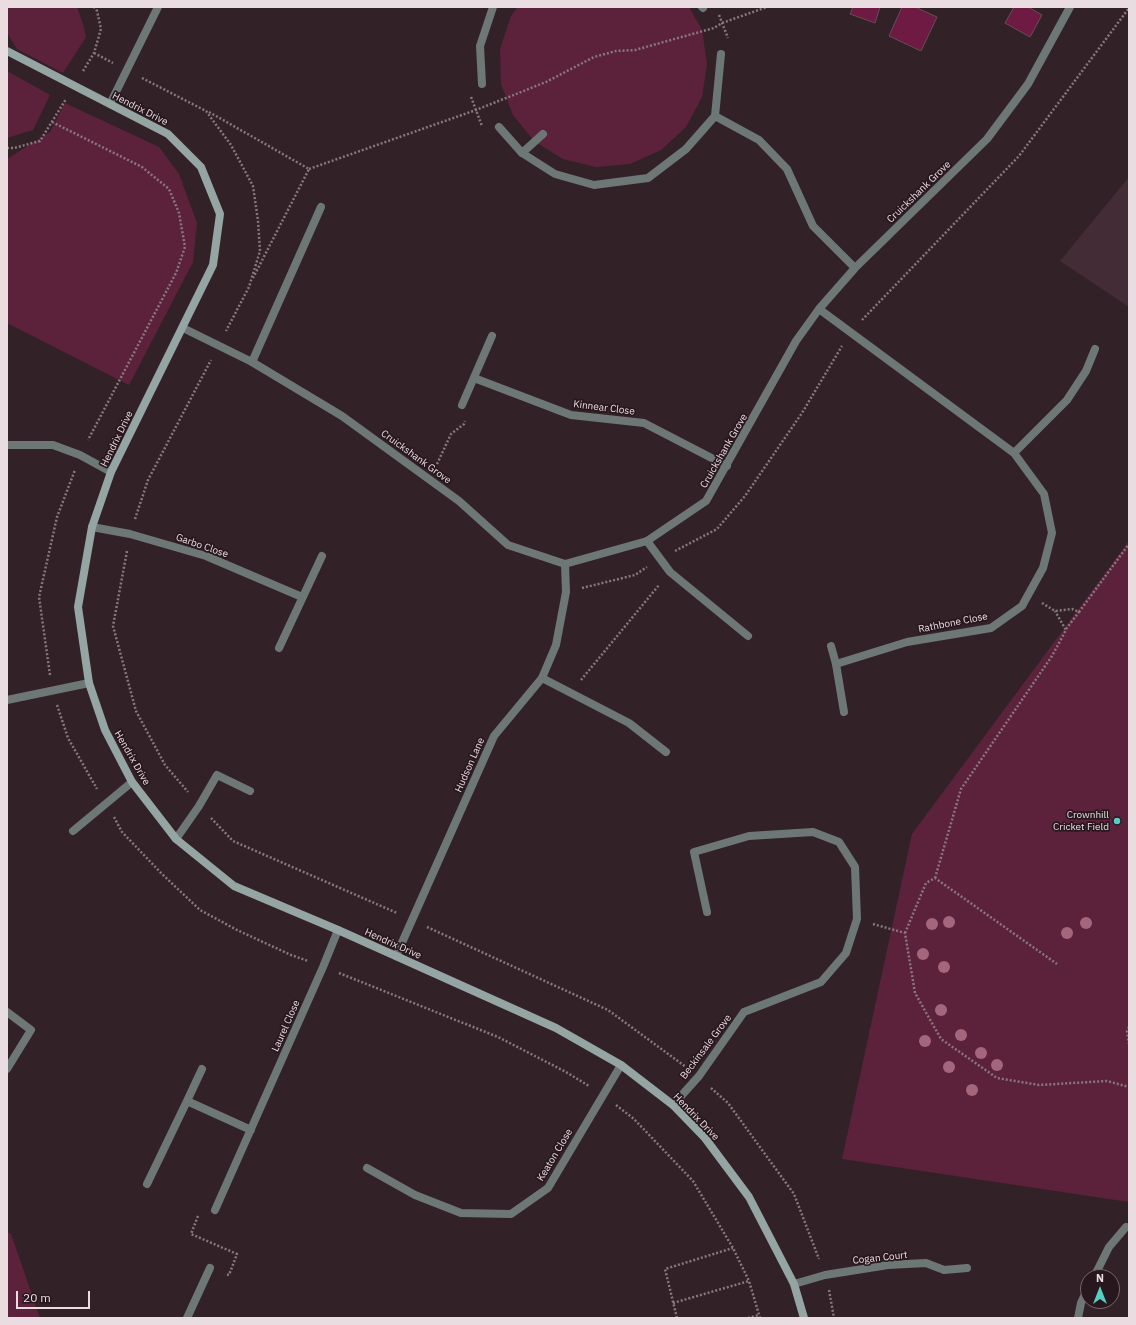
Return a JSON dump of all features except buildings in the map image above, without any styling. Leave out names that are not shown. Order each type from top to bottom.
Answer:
[{"type":"street","points":[[110,104],[158,7]]},
{"type":"street","points":[[482,84],[480,46],[493,7]]},
{"type":"street","name":"Cruickshank Grove","points":[[183,328],[252,362],[342,416],[459,501],[508,546],[566,564],[647,541],[706,501],[796,341],[819,309],[855,268],[987,139],[1028,84],[1070,7]]},
{"type":"street","name":"Hendrix Drive","points":[[7,51],[168,134],[201,166],[220,214],[213,266],[112,472],[92,526],[78,607],[89,683],[105,730],[132,782],[176,839],[234,886],[338,930],[556,1028],[621,1065],[673,1105],[705,1138],[749,1197],[794,1284],[804,1318]]},
{"type":"street","points":[[499,126],[522,153],[555,174],[594,185],[648,178],[686,149],[715,116],[721,54]]},
{"type":"street","points":[[715,116],[759,140],[787,169],[813,226],[855,268]]},
{"type":"street","points":[[522,153],[543,134]]},
{"type":"street","points":[[252,362],[321,207]]},
{"type":"street","name":"Rathbone Close","points":[[819,309],[1014,453],[1044,494],[1052,533],[1043,568],[1022,606],[990,628],[907,642],[836,664]]},
{"type":"street","points":[[462,405],[492,336]]},
{"type":"street","points":[[1014,453],[1067,400],[1086,371],[1095,349]]},
{"type":"street","name":"Kinnear Close","points":[[474,378],[571,415],[644,423],[726,466]]},
{"type":"street","points":[[7,445],[53,445],[80,455],[112,472]]},
{"type":"street","name":"Garbo Close","points":[[92,526],[130,534],[206,556],[302,597]]},
{"type":"street","points":[[647,541],[670,572],[748,636]]},
{"type":"street","points":[[279,648],[322,556]]},
{"type":"street","name":"Hudson Lane","points":[[396,956],[494,736],[542,678],[556,645],[566,592],[566,564]]},
{"type":"street","points":[[831,646],[836,664],[844,712]]},
{"type":"street","points":[[542,678],[629,723],[666,752]]},
{"type":"street","points":[[7,700],[89,683]]},
{"type":"street","points":[[176,839],[200,806],[217,775],[250,791]]},
{"type":"street","points":[[73,831],[132,782]]},
{"type":"street","name":"Beckinsale Grove","points":[[673,1105],[698,1076],[744,1012],[821,982],[846,953],[857,919],[855,867],[839,842],[813,832],[749,836],[694,852],[707,912]]},
{"type":"street","name":"Laurel Close","points":[[216,1210],[338,930]]},
{"type":"street","points":[[7,1012],[31,1030],[7,1069]]},
{"type":"street","name":"Keaton Close","points":[[367,1168],[415,1195],[461,1213],[511,1214],[548,1188],[621,1065]]},
{"type":"street","points":[[147,1184],[202,1069]]},
{"type":"street","points":[[187,1100],[251,1130]]},
{"type":"street","points":[[1098,1269],[1109,1247],[1126,1227]]},
{"type":"street","name":"Cogan Court","points":[[794,1284],[826,1275],[888,1265],[926,1263],[944,1270],[967,1268]]},
{"type":"street","points":[[187,1318],[210,1268]]},
{"type":"street","points":[[1078,1318],[1080,1308]]},
{"type":"path","points":[[767,7],[722,23],[714,28],[636,50],[616,51],[594,57],[546,82],[476,110],[309,169],[148,480],[130,534],[113,626],[136,711],[165,765],[232,841],[413,920],[608,1010],[698,1076],[728,1103],[794,1194],[826,1275],[834,1318]]},
{"type":"path","points":[[718,12],[729,40],[721,54]]},
{"type":"path","points":[[94,53],[206,111],[309,169]]},
{"type":"path","points":[[482,84],[471,96],[483,128],[499,126]]},
{"type":"path","points":[[206,111],[231,145],[253,186],[258,220],[260,252],[250,284]]},
{"type":"path","points":[[52,122],[142,167],[169,189],[179,213],[185,246],[176,273],[80,455],[56,517],[40,597],[52,690],[68,738],[122,832],[162,874],[200,910],[237,930],[291,955],[498,1037],[566,1072],[603,1094],[634,1119],[693,1181],[733,1248],[749,1281],[760,1316],[748,1318]]},
{"type":"path","points":[[429,480],[451,434],[464,424],[468,415],[462,405]]},
{"type":"path","points":[[1129,544],[1066,630],[1052,656],[961,789],[935,878],[926,883],[905,933],[915,993],[941,1040],[997,1078],[1039,1085],[1106,1081],[1129,1087]]},
{"type":"path","points":[[571,693],[670,572]]},
{"type":"path","points":[[1028,595],[1055,611],[1066,630]]},
{"type":"path","points":[[1055,611],[1072,609],[1079,612]]},
{"type":"path","points":[[935,878],[1057,964]]},
{"type":"path","points":[[857,919],[905,933]]},
{"type":"path","points":[[1129,1027],[1127,1031],[1129,1044]]},
{"type":"path","points":[[210,1268],[229,1275],[237,1254],[191,1234],[200,1213],[216,1210]]},
{"type":"path","points":[[677,1318],[665,1269],[733,1248]]},
{"type":"path","points":[[673,1303],[749,1281]]},
{"type":"shaded area","points":[[7,7],[77,7],[86,37],[63,73],[17,49],[7,33]]},
{"type":"shaded area","points":[[518,7],[689,7],[702,30],[707,64],[702,97],[686,127],[661,150],[630,164],[596,167],[563,159],[534,141],[513,115],[501,84],[500,49],[511,16]]},
{"type":"shaded area","points":[[7,71],[50,95],[33,130],[7,138]]},
{"type":"shaded area","points":[[65,103],[159,147],[179,174],[197,223],[193,262],[129,385],[7,323],[7,159],[50,132]]},
{"type":"shaded area","points":[[1129,177],[1129,307],[1060,261]]},
{"type":"shaded area","points":[[1129,541],[1129,1202],[842,1159],[912,834]]},
{"type":"shaded area","points":[[7,1232],[11,1234],[40,1318],[7,1318]]},
{"type":"place","name":"Crownhill Cricket Field","points":[[1117,821]]}]
